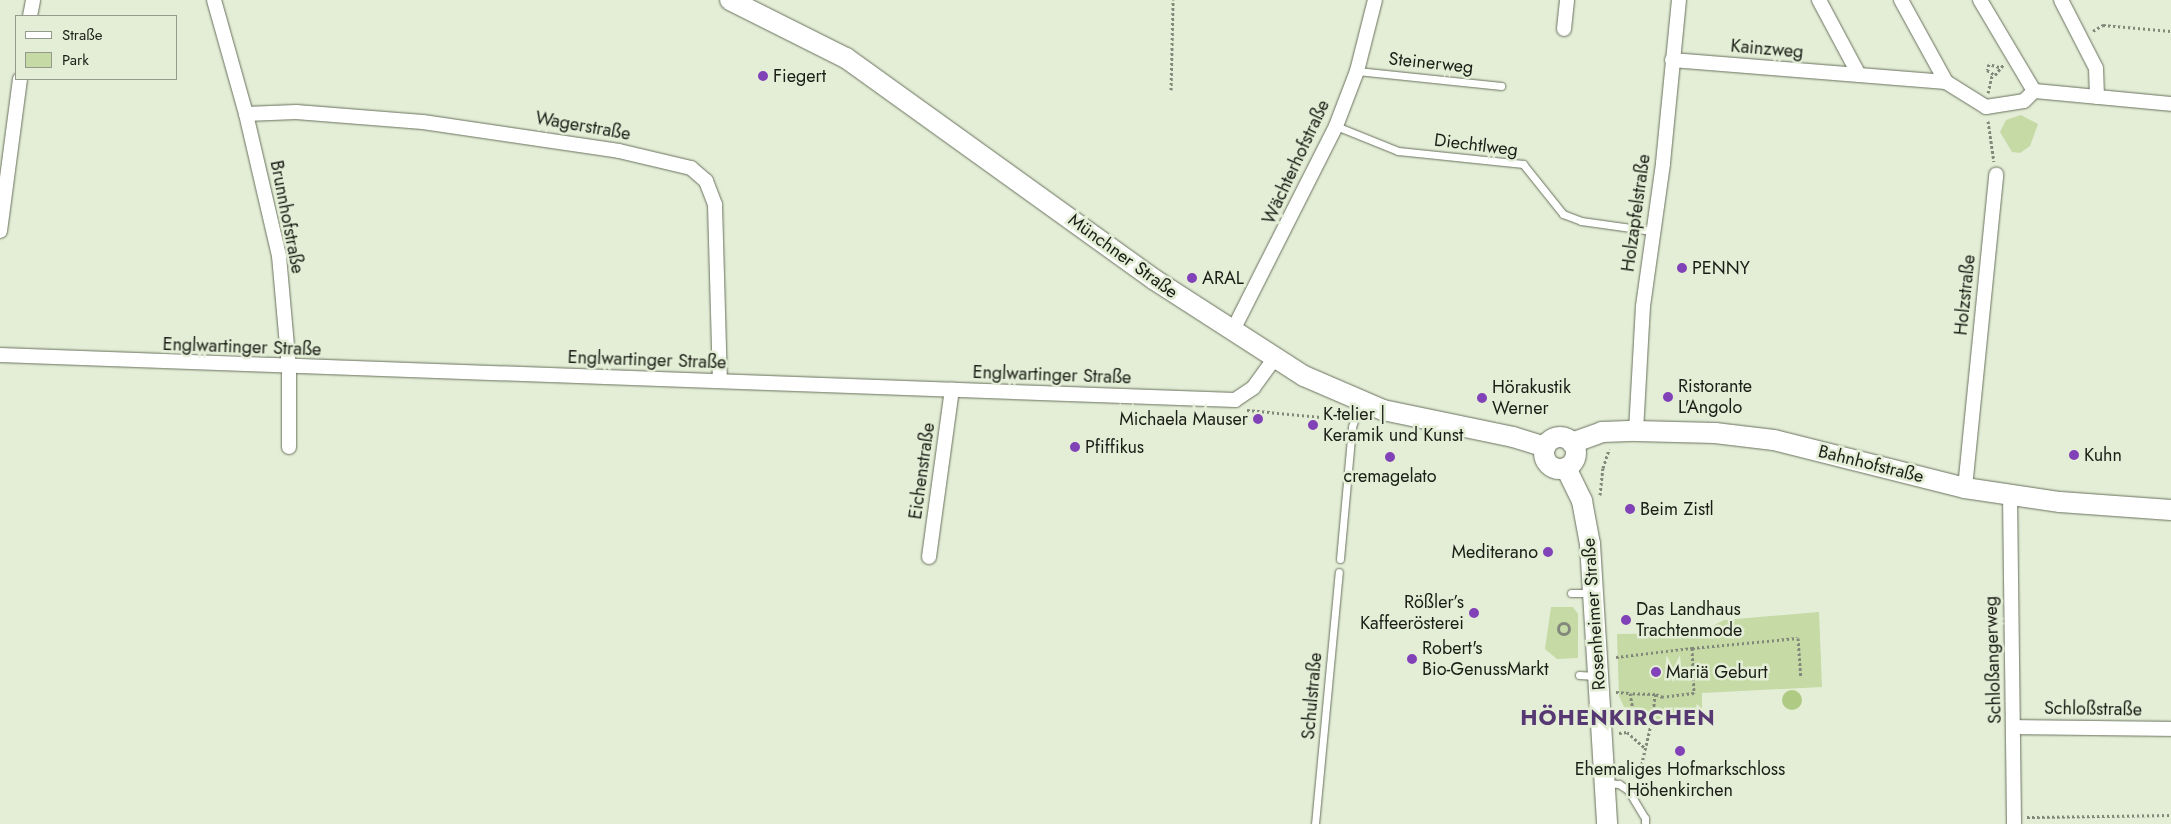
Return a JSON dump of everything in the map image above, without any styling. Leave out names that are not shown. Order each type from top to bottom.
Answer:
[{"type":"street","points":[[30,15],[33,0]]},
{"type":"street","name":"Brunnhofstraße","points":[[214,0],[246,114],[279,256],[289,367],[289,447]]},
{"type":"street","name":"Münchner Straße","points":[[730,0],[846,58],[1232,332],[1274,359],[1360,401],[1412,418],[1513,437],[1545,447]]},
{"type":"street","name":"Wächterhofstraße","points":[[1232,332],[1336,126],[1357,71],[1375,0]]},
{"type":"street","points":[[1564,29],[1567,0]]},
{"type":"street","name":"Holzapfelstraße","points":[[1636,431],[1643,306],[1663,162],[1679,0]]},
{"type":"street","points":[[1818,0],[1859,75]]},
{"type":"street","points":[[1900,0],[1946,82],[1986,107],[2018,103],[2034,91],[2171,104]]},
{"type":"street","points":[[1980,0],[2034,91]]},
{"type":"street","points":[[2061,0],[2082,37],[2096,68],[2097,97]]},
{"type":"street","name":"Kainzweg","points":[[1672,60],[1946,82]]},
{"type":"street","points":[[0,231],[20,80]]},
{"type":"street","name":"Wagerstraße","points":[[246,114],[296,112],[423,122],[619,151],[691,168],[706,181],[715,205],[720,381]]},
{"type":"street","name":"Holzstraße","points":[[1965,488],[1996,175]]},
{"type":"street","name":"Englwartinger Straße","points":[[0,355],[1235,400]]},
{"type":"street","points":[[1235,400],[1253,388],[1274,359]]},
{"type":"street","name":"Eichenstraße","points":[[929,557],[952,390]]},
{"type":"street","name":"Bahnhofstraße","points":[[1572,443],[1588,435],[1636,431],[1715,433],[1774,440],[1965,488],[2010,495],[2171,510]]},
{"type":"street","points":[[1559,437],[1572,443],[1576,454],[1566,468],[1550,465],[1544,456],[1545,447],[1559,437]]},
{"type":"street","name":"Rosenheimer Straße","points":[[1566,468],[1584,513],[1594,593],[1607,824]]},
{"type":"street","name":"Schloßangerweg","points":[[2010,495],[2009,622],[2014,727],[2014,821]]},
{"type":"street","name":"Schloßstraße","points":[[2014,727],[2171,729]]},
{"type":"lane","name":"Steinerweg","points":[[1357,71],[1501,86]]},
{"type":"lane","name":"Diechtlweg","points":[[1336,126],[1398,151],[1523,164],[1563,214],[1581,221],[1652,232]]},
{"type":"lane","points":[[1340,559],[1353,420],[1360,401]]},
{"type":"lane","name":"Schulstraße","points":[[1315,824],[1339,572]]},
{"type":"lane","points":[[1571,593],[1594,593]]},
{"type":"lane","points":[[1579,676],[1599,676]]},
{"type":"lane","points":[[1604,782],[1619,784],[1628,790],[1645,818],[1645,824]]},
{"type":"path","points":[[1171,90],[1173,0]]},
{"type":"path","points":[[2082,37],[2103,25],[2171,31]]},
{"type":"path","points":[[1989,88],[1992,75]]},
{"type":"path","points":[[1986,107],[1996,175]]},
{"type":"path","points":[[1235,400],[1237,410],[1353,420]]},
{"type":"path","points":[[1600,495],[1607,450],[1612,446]]},
{"type":"path","points":[[1616,655],[1798,638],[1801,678]]},
{"type":"path","points":[[1653,716],[1634,716],[1630,693],[1655,694],[1663,697],[1694,692],[1692,648]]},
{"type":"path","points":[[1635,791],[1647,750],[1655,694]]},
{"type":"path","points":[[1618,732],[1627,732],[1647,750]]},
{"type":"path","points":[[2014,821],[2171,814]]},
{"type":"green space","points":[[2021,115],[2038,124],[2030,146],[2020,153],[2012,152],[2000,132],[2006,120]]},
{"type":"green space","points":[[1551,607],[1573,607],[1578,614],[1578,658],[1557,659],[1545,649]]},
{"type":"green space","points":[[1819,612],[1822,687],[1702,693],[1702,721],[1632,724],[1619,696],[1617,634],[1699,633],[1724,620]]},
{"type":"shaded area","points":[[1792,690],[1799,693],[1802,700],[1799,707],[1792,710],[1785,707],[1782,700],[1785,693]]},
{"type":"place","name":"Fiegert","points":[[763,76]]},
{"type":"place","name":"PENNY","points":[[1682,268]]},
{"type":"place","name":"ARAL","points":[[1192,278]]},
{"type":"place","name":"Ristorante L'Angolo","points":[[1668,397]]},
{"type":"place","name":"Hörakustik Werner","points":[[1482,398]]},
{"type":"place","name":"Michaela Mauser","points":[[1258,419]]},
{"type":"place","name":"K-telier | Keramik und Kunst","points":[[1313,425]]},
{"type":"place","name":"Pfiffikus","points":[[1075,447]]},
{"type":"place","name":"Kuhn","points":[[2074,455]]},
{"type":"place","name":"cremagelato","points":[[1390,457]]},
{"type":"place","name":"Beim Zistl","points":[[1630,509]]},
{"type":"place","name":"Mediterano","points":[[1548,552]]},
{"type":"place","name":"Rößler’s Kaffeerösterei","points":[[1474,613]]},
{"type":"place","name":"Das Landhaus Trachtenmode","points":[[1626,620]]},
{"type":"place","name":"Robert's Bio-GenussMarkt","points":[[1412,659]]},
{"type":"place","name":"Mariä Geburt","points":[[1656,672]]},
{"type":"place","name":"Ehemaliges Hofmarkschloss Höhenkirchen","points":[[1680,751]]},
{"type":"district","name":"HÖHENKIRCHEN","points":[[1618,718]]}]
